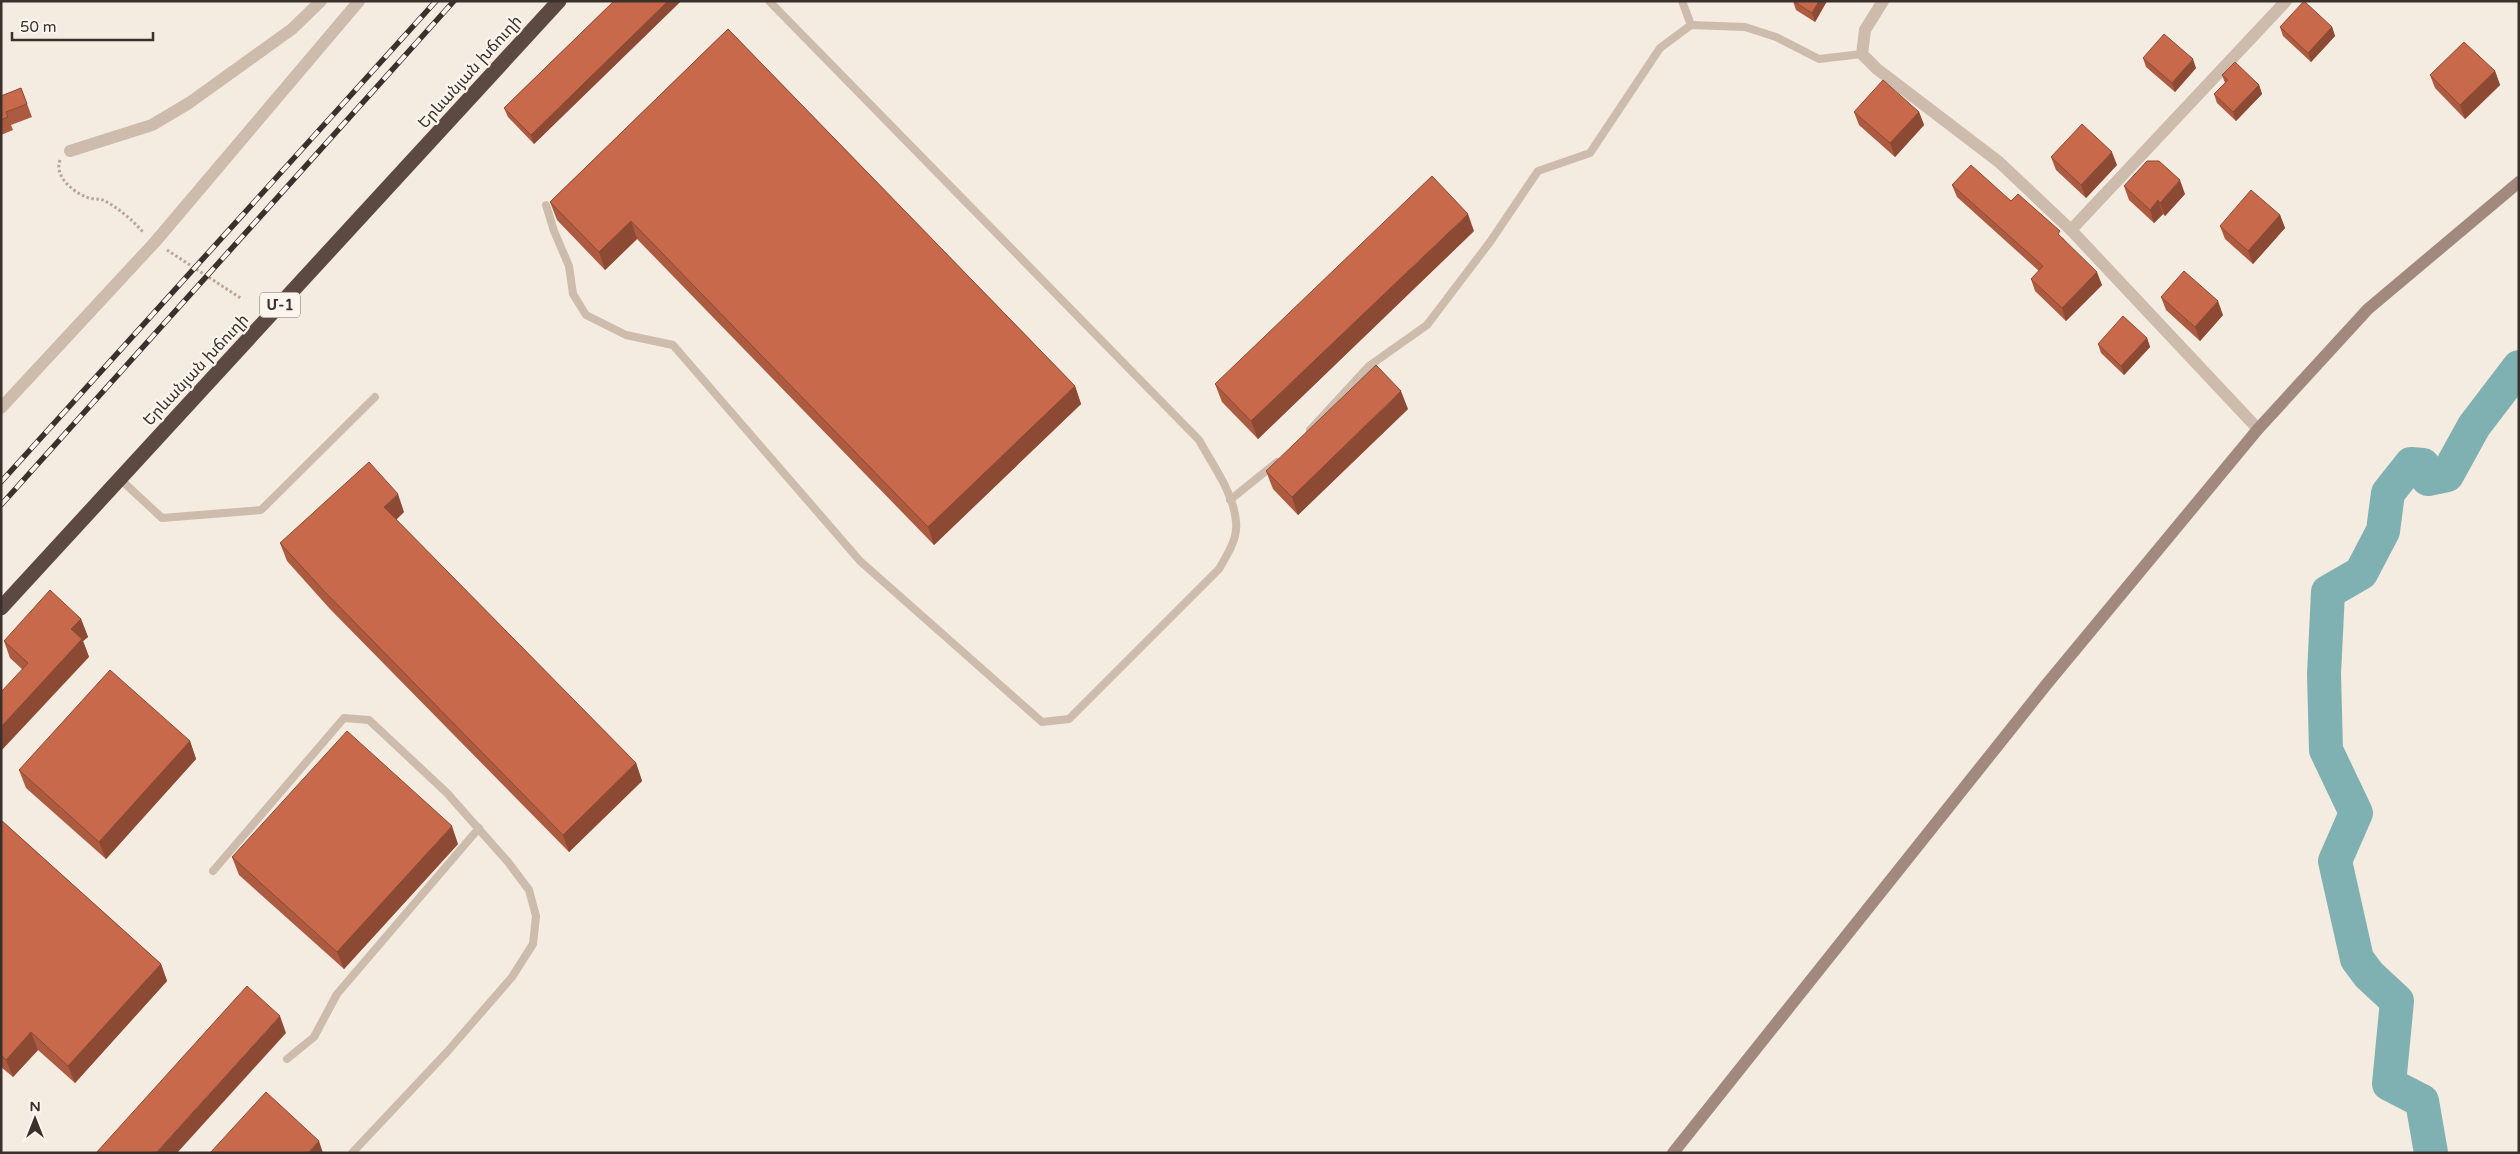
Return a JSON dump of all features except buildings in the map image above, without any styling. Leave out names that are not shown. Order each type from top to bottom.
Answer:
[{"type":"highway","name":"Երևանյան խճուղի","points":[[1,608],[558,1]]},
{"type":"street","points":[[70,151],[160,121],[292,29],[321,1]]},
{"type":"street","points":[[1,408],[155,242],[359,1]]},
{"type":"street","points":[[1883,1],[1864,30],[1862,54],[1877,69],[1999,162],[2071,230],[2258,429]]},
{"type":"street","points":[[2071,230],[2286,1]]},
{"type":"street","points":[[1672,1153],[2046,685],[2258,429],[2368,309],[2519,182]]},
{"type":"lane","points":[[546,205],[554,231],[569,266],[573,294],[586,315],[626,335],[673,345],[860,560],[1042,722],[1069,718],[1219,569],[1232,546],[1236,522],[1230,500],[1199,440],[769,1]]},
{"type":"lane","points":[[1682,1],[1691,25]]},
{"type":"lane","points":[[1302,438],[1369,366],[1428,325],[1490,242],[1538,171],[1590,153],[1660,48],[1691,25],[1745,27],[1776,37],[1819,59],[1862,54]]},
{"type":"lane","points":[[120,479],[162,518],[261,510],[375,397]]},
{"type":"lane","points":[[1230,500],[1281,459]]},
{"type":"lane","points":[[213,872],[344,718],[369,720],[447,793],[508,862],[529,890],[536,916],[533,944],[512,977],[467,1029],[352,1153]]},
{"type":"lane","points":[[287,1059],[314,1037],[337,994],[479,828]]},
{"type":"path","points":[[70,151],[62,155],[58,164],[59,173],[69,186],[87,198],[104,200],[130,218],[155,242],[242,299]]},
{"type":"waterway","points":[[2431,1153],[2422,1101],[2389,1084],[2397,1001],[2369,975],[2357,959],[2335,861],[2356,813],[2326,750],[2324,674],[2328,592],[2361,573],[2383,531],[2388,493],[2411,464],[2423,465],[2428,479],[2447,475],[2474,426],[2519,367]]},
{"type":"railway","points":[[1,482],[436,1]]},
{"type":"railway","points":[[1,505],[454,1]]}]
